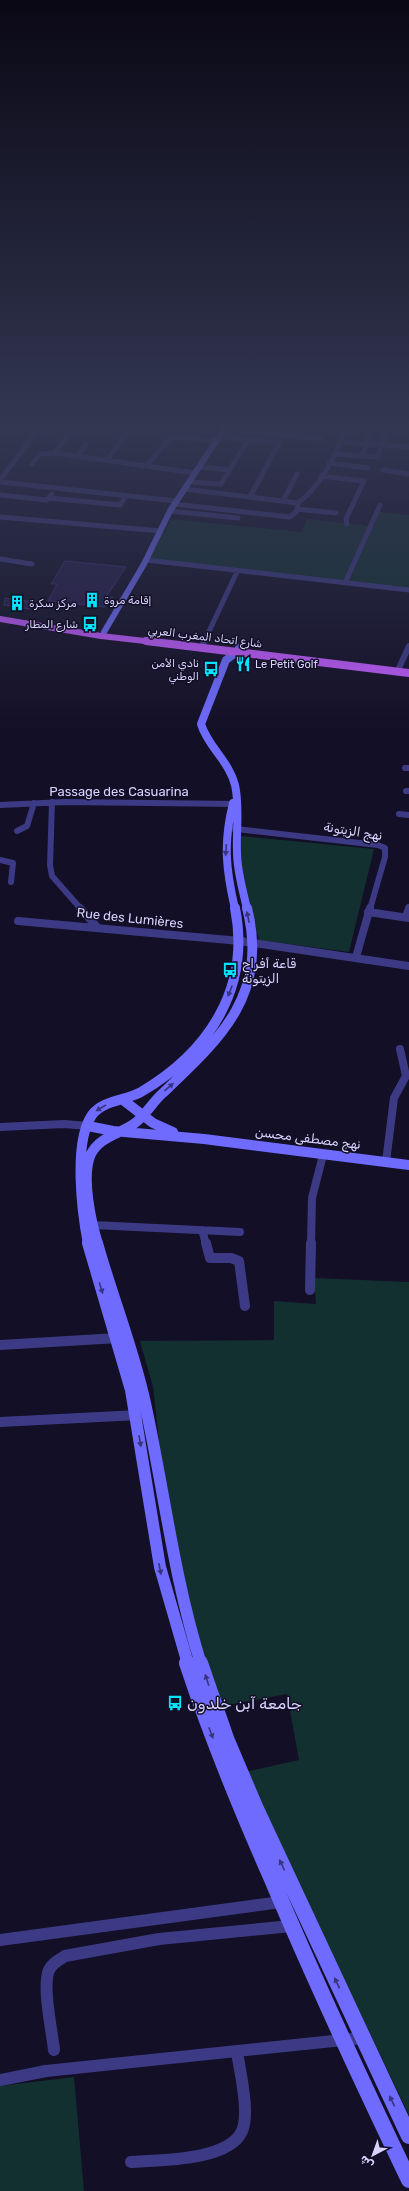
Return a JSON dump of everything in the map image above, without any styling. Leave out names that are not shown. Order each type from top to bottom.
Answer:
[{"type":"main road","points":[[104,632],[161,531]]},
{"type":"main road","name":"شارع اتحاد المغرب العربي","points":[[0,615],[104,632],[224,648]]},
{"type":"main road","name":"شارع اتحاد المغرب العربي","points":[[0,619],[101,636],[224,648],[409,673]]},
{"type":"main road","points":[[224,648],[226,660]]},
{"type":"main road","points":[[238,650],[226,660],[202,716],[202,730],[231,773],[235,802],[232,828],[225,862],[240,941],[240,963],[224,1008],[213,1027],[174,1068],[151,1086],[123,1100],[109,1103],[92,1114],[88,1126],[80,1172],[84,1215],[96,1273],[118,1338],[141,1416],[177,1578],[192,1635],[224,1730],[257,1811],[409,2136]]},
{"type":"main road","name":"شارع اتحاد المغرب العربي","points":[[238,650],[409,669]]},
{"type":"main road","points":[[232,828],[237,864],[254,943],[252,974],[237,1011],[226,1030],[205,1055],[150,1104],[132,1126],[119,1131],[95,1147],[88,1165],[87,1180],[93,1224],[132,1349],[160,1572],[172,1613],[209,1727],[232,1788],[291,1926],[409,2180]]},
{"type":"main road","name":"نهج مصطفى محسن","points":[[123,1100],[149,1121],[164,1129],[204,1139]]},
{"type":"main road","name":"نهج مصطفى محسن","points":[[88,1126],[119,1131],[204,1139],[409,1165]]},
{"type":"street","points":[[345,583],[368,531]]},
{"type":"street","points":[[0,559],[32,564]]},
{"type":"street","points":[[146,560],[409,590]]},
{"type":"street","points":[[203,644],[236,574]]},
{"type":"street","points":[[399,668],[409,646]]},
{"type":"street","points":[[52,802],[50,865],[52,876],[97,927]]},
{"type":"street","name":"Passage des Casuarina","points":[[0,805],[52,802],[235,802]]},
{"type":"street","points":[[17,831],[27,826],[34,803]]},
{"type":"street","points":[[398,814],[409,815]]},
{"type":"street","name":"نهج الزيتونة","points":[[232,828],[383,846],[386,849],[356,957]]},
{"type":"street","points":[[0,860],[13,863],[11,882]]},
{"type":"street","points":[[368,912],[407,918],[409,907]]},
{"type":"street","name":"Rue des Lumières","points":[[18,921],[240,941],[409,966]]},
{"type":"street","points":[[386,1162],[394,1098],[406,1076],[400,1049]]},
{"type":"street","points":[[0,1127],[64,1124],[88,1126]]},
{"type":"street","points":[[310,1290],[312,1198],[323,1154]]},
{"type":"street","points":[[93,1224],[240,1232]]},
{"type":"street","points":[[202,1230],[210,1258],[232,1258],[239,1261],[245,1306]]},
{"type":"street","points":[[0,1345],[118,1338]]},
{"type":"street","points":[[0,1422],[141,1416]]},
{"type":"street","points":[[0,1940],[281,1902]]},
{"type":"street","points":[[54,2050],[46,1982],[49,1969],[55,1962],[65,1956],[85,1951],[159,1939],[291,1926]]},
{"type":"street","points":[[0,2080],[46,2071],[362,2038]]},
{"type":"street","points":[[131,2162],[198,2155],[226,2148],[233,2143],[242,2132],[244,2118],[237,2052]]},
{"type":"green space","points":[[164,531],[409,531],[409,592],[148,562]]},
{"type":"green space","points":[[240,836],[374,849],[349,952],[259,940],[242,873]]},
{"type":"green space","points":[[314,1278],[409,1282],[409,2115],[245,1772],[299,1760],[287,1694],[222,1706],[181,1585],[165,1494],[153,1387],[140,1341],[274,1340],[274,1301],[316,1304]]},
{"type":"green space","points":[[74,2077],[84,2191],[0,2191],[0,2086]]},
{"type":"building","points":[[65,561],[126,567],[106,597],[113,597],[105,607],[48,601],[57,584],[51,584]]},
{"type":"building","name":"مركز سكرة","points":[[5,598],[34,602],[30,609],[4,605]]},
{"type":"place","name":"إقامة مروة","points":[[92,600]]},
{"type":"place","name":"مركز سكرة","points":[[17,603]]},
{"type":"place","name":"شارع المطار","points":[[90,624]]},
{"type":"place","name":"Le Petit Golf","points":[[243,664]]},
{"type":"place","name":"نادي الأمن الوطني","points":[[211,669]]},
{"type":"place","name":"قاعة أفراح الزيتونة","points":[[230,970]]},
{"type":"place","name":"جامعة آبن خلدون","points":[[175,1703]]}]
